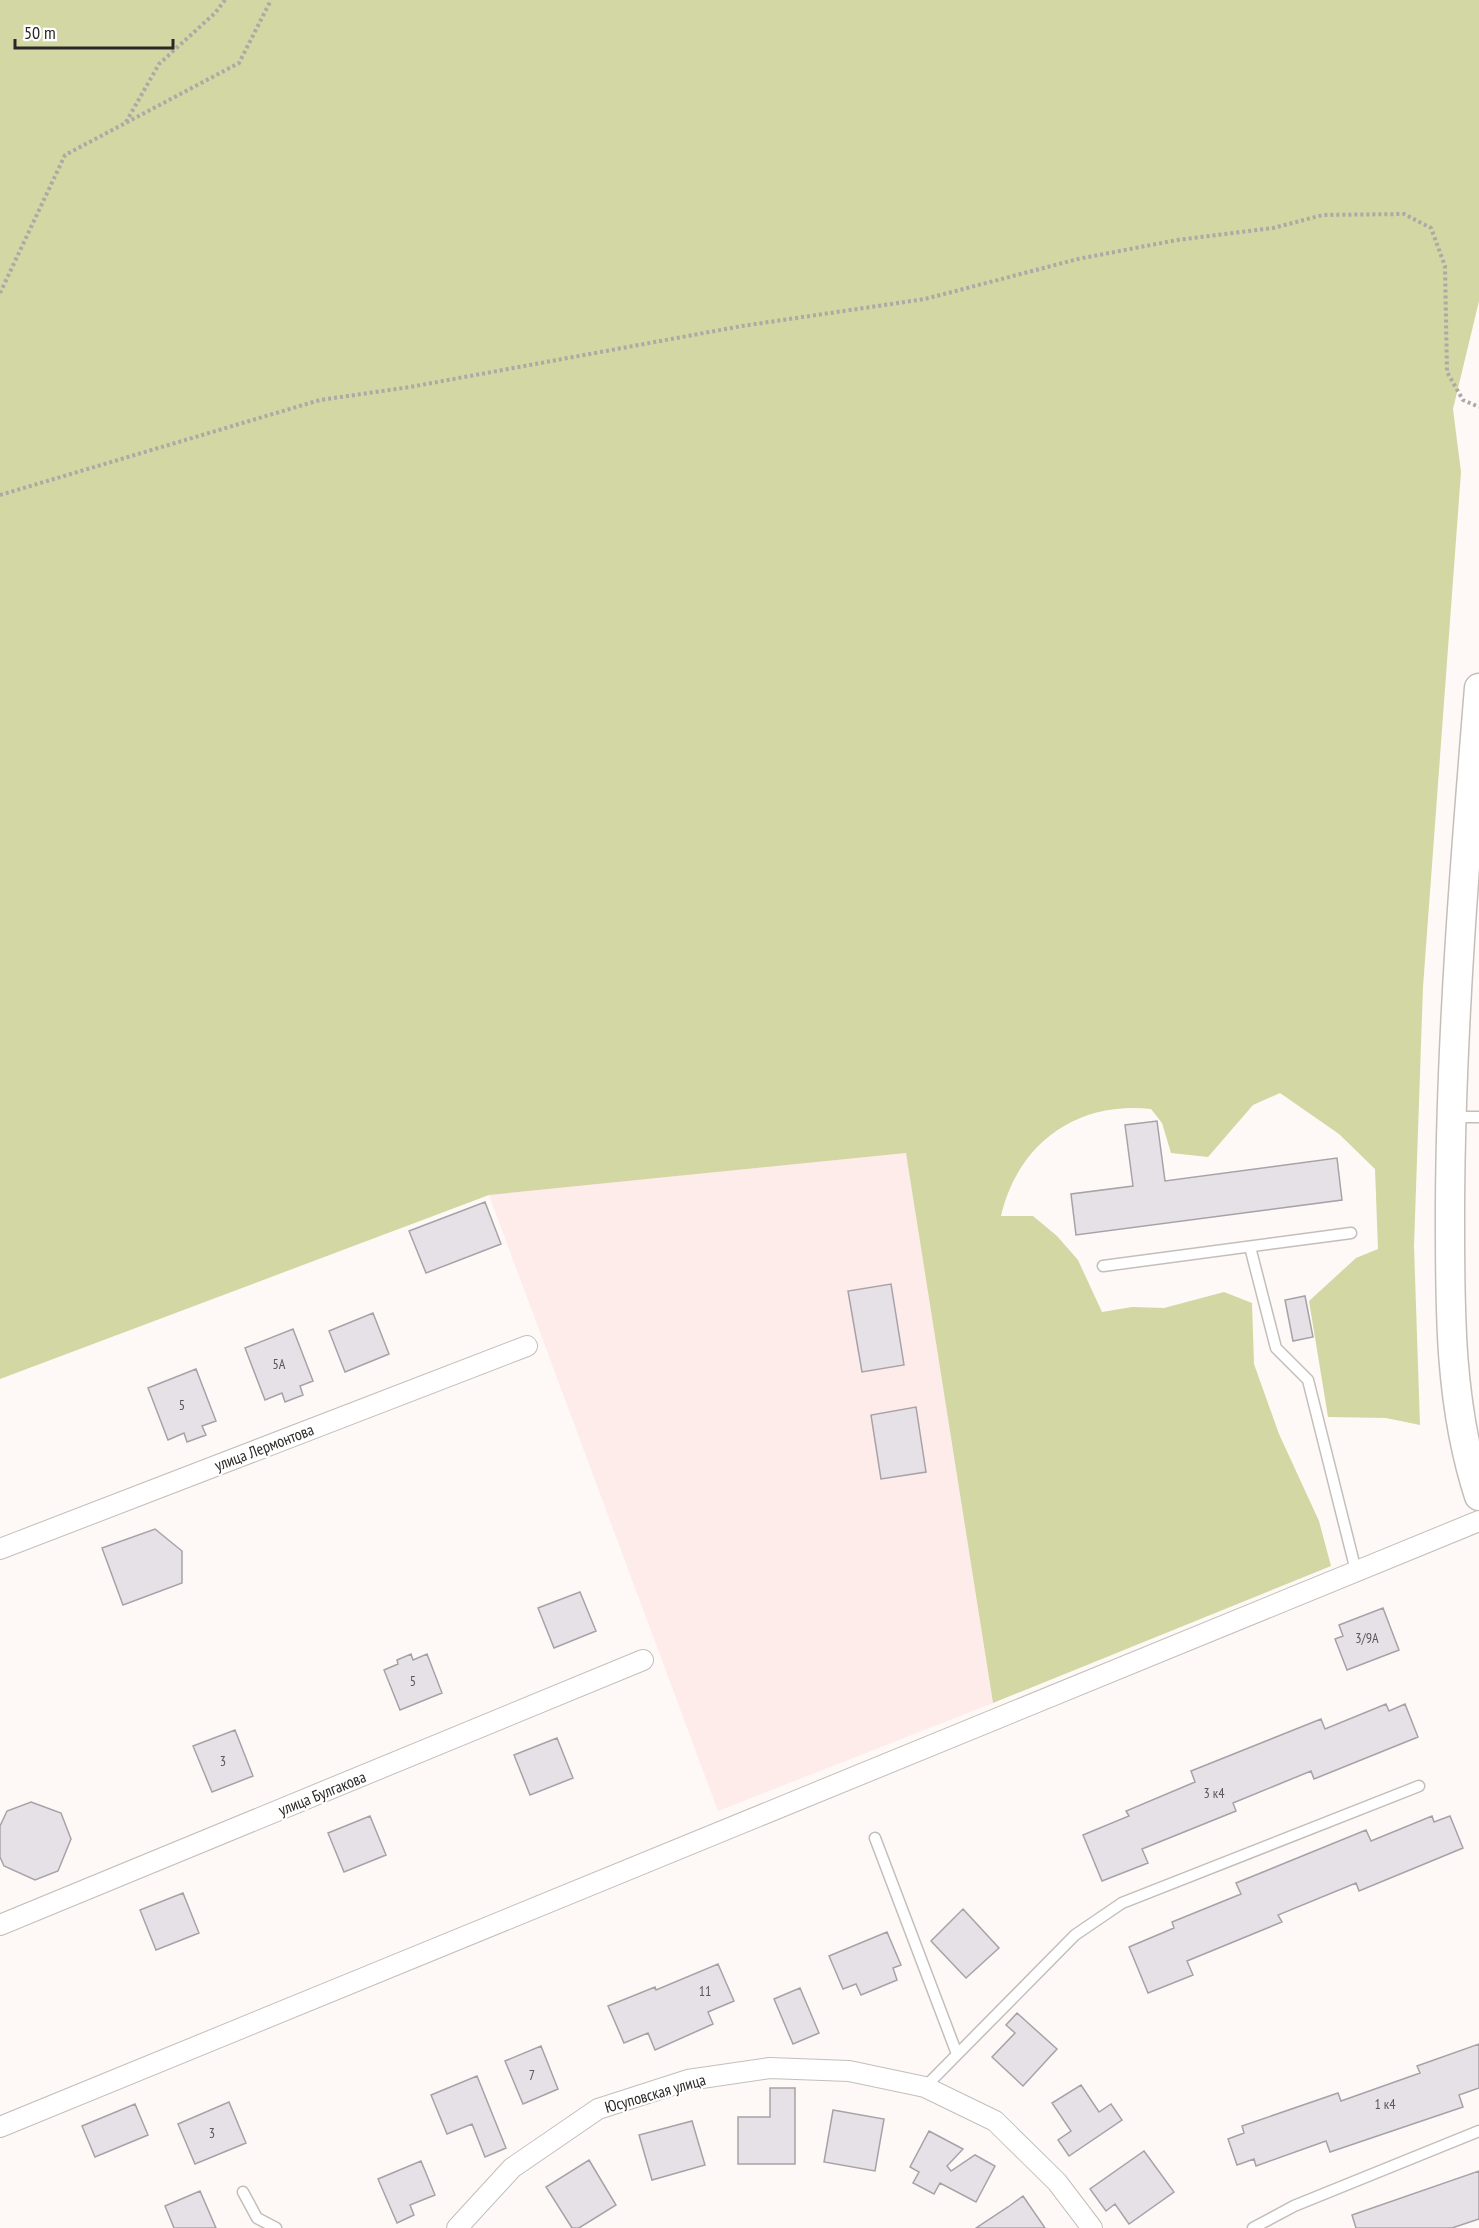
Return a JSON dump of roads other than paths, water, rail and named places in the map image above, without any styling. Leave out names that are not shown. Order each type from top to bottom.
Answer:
[{"type":"street","points":[[1479,687],[1465,858],[1451,1117],[1450,1295],[1455,1388],[1467,1459],[1479,1496]]},
{"type":"street","name":"улица Лермонтова","points":[[0,1549],[527,1346]]},
{"type":"street","points":[[0,2127],[1479,1521]]},
{"type":"street","name":"улица Булгакова","points":[[0,1926],[643,1660]]},
{"type":"street","name":"Юсуповская улица","points":[[456,2228],[512,2168],[598,2109],[688,2080],[770,2068],[849,2071],[925,2087],[995,2121],[1057,2182],[1092,2228]]},
{"type":"lane","points":[[1451,1117],[1479,1117]]},
{"type":"lane","points":[[1103,1266],[1351,1233]]},
{"type":"lane","points":[[1250,1247],[1276,1348],[1308,1380],[1356,1571]]},
{"type":"lane","points":[[925,2087],[1075,1935],[1122,1903],[1419,1786]]},
{"type":"lane","points":[[875,1838],[957,2054]]},
{"type":"lane","points":[[1253,2228],[1294,2206],[1479,2131]]},
{"type":"lane","points":[[243,2192],[257,2218],[276,2228]]}]
